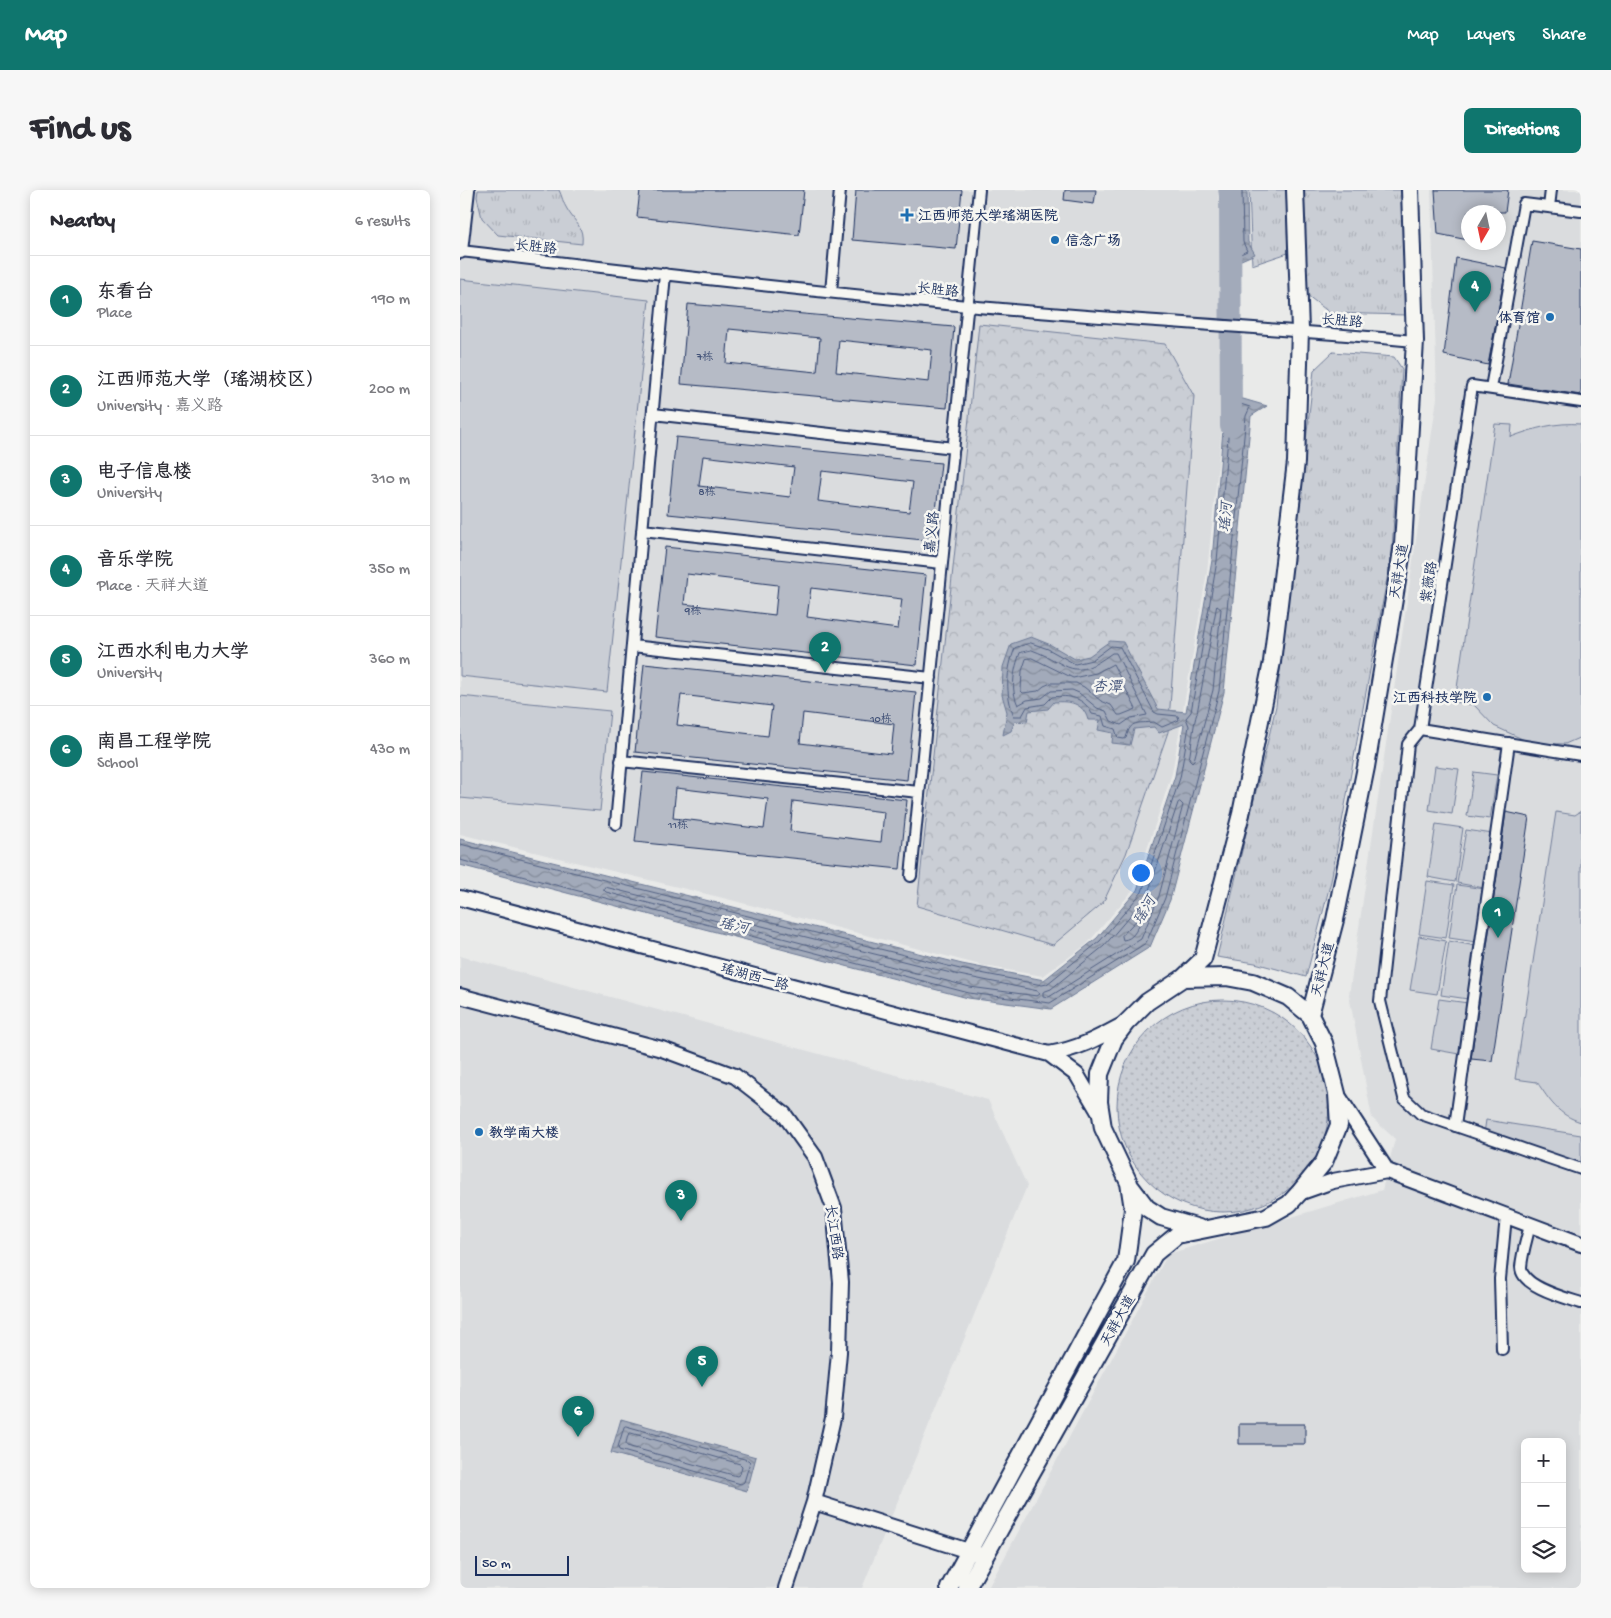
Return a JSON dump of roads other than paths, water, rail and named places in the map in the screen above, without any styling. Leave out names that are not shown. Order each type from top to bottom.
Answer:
[{"type":"main road","name":"天祥大道","points":[[967,1588],[976,1554],[1126,1261],[1133,1209],[1129,1183],[1113,1152],[1104,1128],[1099,1102],[1100,1074],[1114,1039],[1126,1023],[1147,1002],[1183,978],[1203,958],[1241,814],[1272,662],[1296,462],[1300,330],[1295,190]]},
{"type":"main road","name":"天祥大道","points":[[949,1588],[976,1554],[1154,1254],[1177,1235],[1266,1217],[1289,1204],[1300,1194],[1324,1162],[1339,1125],[1337,1094],[1324,1043],[1310,1015],[1335,920],[1366,767],[1403,545],[1415,341],[1410,190]]},
{"type":"main road","points":[[1183,978],[1226,978],[1253,982],[1288,997],[1310,1015]]},
{"type":"main road","points":[[1129,1183],[1147,1208],[1161,1218],[1206,1229]]},
{"type":"street","points":[[460,252],[467,190]]},
{"type":"street","points":[[831,292],[840,190]]},
{"type":"street","name":"嘉义路","points":[[911,876],[979,190]]},
{"type":"street","points":[[1548,207],[1551,190]]},
{"type":"street","points":[[1491,388],[1524,204],[1581,211]]},
{"type":"street","name":"长胜路","points":[[460,252],[968,306],[1175,323],[1300,330],[1415,341]]},
{"type":"street","points":[[616,824],[666,274]]},
{"type":"street","name":"紫薇路","points":[[1420,729],[1472,386],[1581,402]]},
{"type":"street","points":[[653,414],[954,448]]},
{"type":"street","points":[[642,530],[942,563]]},
{"type":"street","points":[[632,646],[931,678]]},
{"type":"street","points":[[1581,755],[1420,729],[1408,744],[1380,1001],[1404,1098],[1421,1114],[1581,1169]]},
{"type":"street","points":[[1455,1126],[1509,743]]},
{"type":"street","points":[[622,761],[919,792]]},
{"type":"street","name":"瑶湖西一路","points":[[460,898],[1049,1054]]},
{"type":"street","name":"长江西路","points":[[460,996],[662,1049],[735,1076],[784,1114],[815,1157],[834,1208],[841,1282],[840,1352],[833,1418],[814,1502],[786,1588]]},
{"type":"street","points":[[1049,1054],[1074,1049],[1126,1023]]},
{"type":"street","points":[[1049,1054],[1077,1075],[1102,1116]]},
{"type":"street","points":[[1337,1094],[1387,1171]]},
{"type":"street","points":[[1300,1194],[1333,1181],[1387,1171],[1581,1244]]},
{"type":"street","points":[[1502,1349],[1500,1279],[1506,1216]]},
{"type":"street","points":[[1530,1225],[1521,1268],[1526,1278],[1543,1291],[1581,1303]]},
{"type":"street","points":[[814,1502],[976,1554]]},
{"type":"water","points":[[1219,190],[1247,190],[1248,242],[1255,254],[1225,267]]},
{"type":"water","name":"杏潭","points":[[1226,394],[1267,406],[1251,416],[1224,692],[1170,900],[1150,947],[1051,1009],[968,998],[460,865],[460,839],[962,964],[1044,980],[1097,938],[1137,890],[1175,776],[1184,724],[1159,733],[1154,727],[1134,729],[1130,745],[1112,743],[1113,733],[1098,730],[1100,720],[1088,720],[1083,709],[1075,704],[1054,702],[1048,709],[1029,711],[1027,722],[1015,721],[1011,731],[1003,735],[1007,712],[1002,695],[1003,667],[1011,644],[1031,637],[1051,645],[1075,659],[1089,656],[1110,641],[1123,642],[1158,709],[1186,712],[1212,560]]},
{"type":"water","points":[[621,1419],[756,1457],[747,1491],[611,1453]]},
{"type":"waterway","name":"瑶河","points":[[1230,190],[1231,426]]},
{"type":"place","name":"江西师范大学瑶湖医院","points":[[907,215]]},
{"type":"place","name":"信念广场","points":[[1055,240]]},
{"type":"place","name":"音乐学院","points":[[1475,312]]},
{"type":"place","name":"体育馆","points":[[1550,317]]},
{"type":"place","name":"江西师范大学（瑶湖校区）","points":[[825,673]]},
{"type":"place","name":"江西科技学院","points":[[1487,697]]},
{"type":"place","name":"东看台","points":[[1498,938]]},
{"type":"place","name":"教学南大楼","points":[[479,1132]]},
{"type":"place","name":"电子信息楼","points":[[681,1221]]},
{"type":"place","name":"江西水利电力大学","points":[[702,1387]]},
{"type":"place","name":"南昌工程学院","points":[[578,1437]]}]
